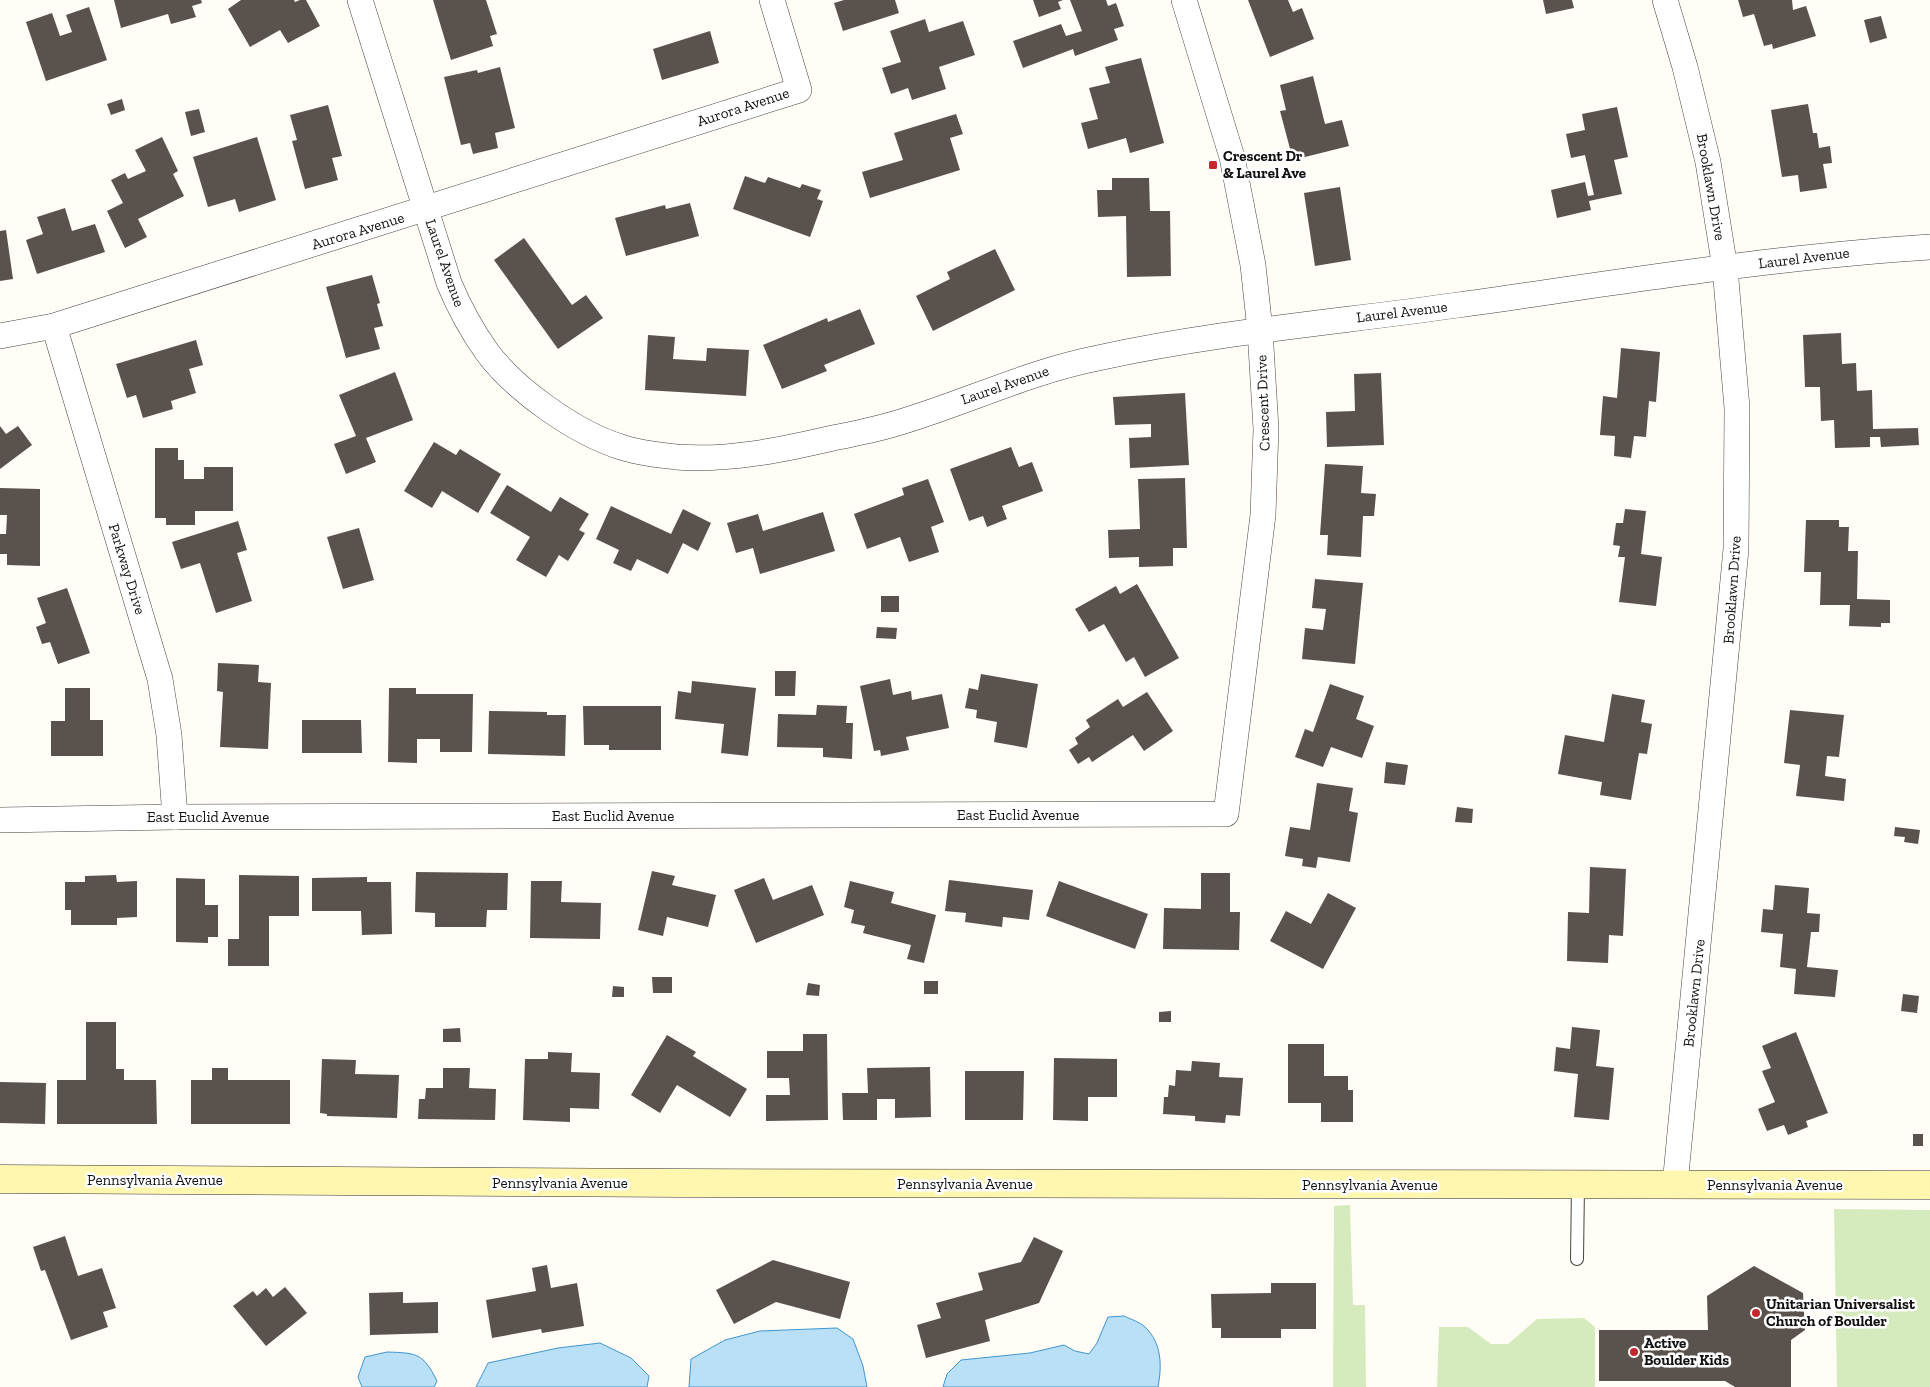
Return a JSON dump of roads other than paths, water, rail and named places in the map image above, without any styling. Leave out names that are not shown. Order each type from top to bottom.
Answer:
[{"type":"street","name":"Laurel Avenue","points":[[360,0],[449,283],[460,308],[488,354],[527,393],[571,424],[622,448],[675,457],[727,457],[790,448],[893,424],[1071,363],[1140,348],[1260,330],[1431,309],[1725,268],[1860,251],[1930,247]]},
{"type":"street","name":"Aurora Avenue","points":[[0,336],[54,326],[799,90],[772,0]]},
{"type":"street","name":"Crescent Drive","points":[[1184,0],[1232,157],[1253,265],[1260,330],[1266,429],[1264,514],[1226,814]]},
{"type":"street","name":"Brooklawn Drive","points":[[1665,0],[1686,67],[1708,162],[1725,268],[1737,408],[1736,549],[1675,1185]]},
{"type":"street","name":"Parkway Drive","points":[[54,326],[160,679],[169,735],[175,817]]},
{"type":"street","name":"East Euclid Avenue","points":[[0,820],[175,817],[1226,814]]},
{"type":"street","name":"Pennsylvania Avenue","points":[[0,1179],[692,1184],[1930,1185]]},
{"type":"lane","points":[[1577,1259],[1578,1185]]},
{"type":"water","points":[[1124,1316],[1143,1325],[1155,1340],[1160,1363],[1158,1387],[943,1387],[947,1374],[961,1360],[1030,1353],[1064,1345],[1075,1351],[1089,1354],[1097,1343],[1108,1317]]},
{"type":"water","points":[[837,1328],[853,1339],[863,1366],[867,1387],[689,1387],[691,1359],[725,1340],[760,1331]]},
{"type":"water","points":[[600,1343],[631,1358],[649,1376],[647,1387],[476,1387],[488,1363],[558,1348]]},
{"type":"water","points":[[387,1352],[418,1356],[428,1365],[437,1381],[434,1387],[362,1387],[358,1377],[365,1357]]},
{"type":"place","name":"Crescent Dr & Laurel Ave","points":[[1213,165]]},
{"type":"place","name":"Unitarian Universalist Church of Boulder","points":[[1756,1313]]},
{"type":"place","name":"Active Boulder Kids","points":[[1634,1352]]}]
